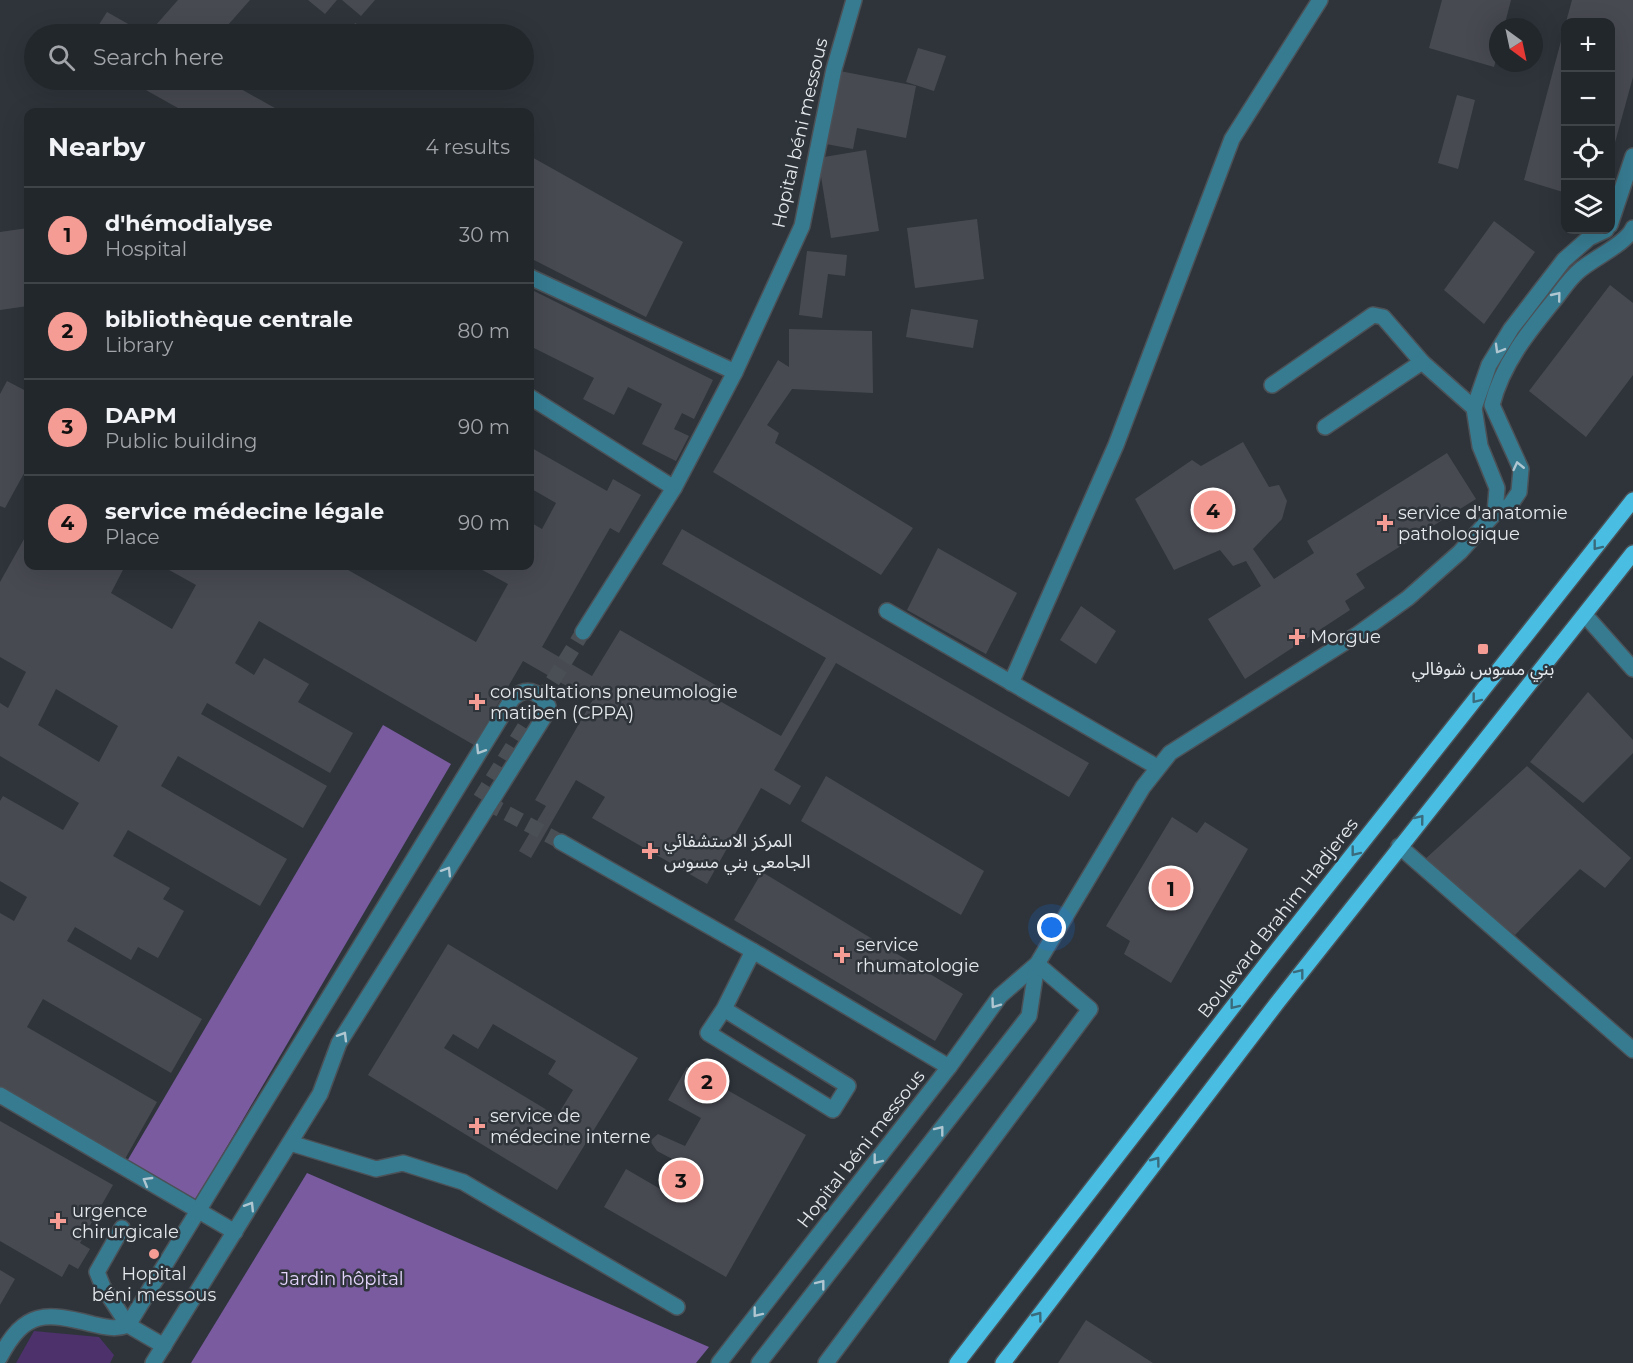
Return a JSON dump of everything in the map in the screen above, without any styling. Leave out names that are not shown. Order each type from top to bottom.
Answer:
[{"type":"main road","name":"Boulevard Brahim Hadjeres","points":[[957,1363],[1266,964],[1633,500]]},
{"type":"main road","points":[[1003,1363],[1399,846],[1586,615],[1633,553]]},
{"type":"street","name":"Hopital béni messous","points":[[583,632],[674,488],[735,372],[802,226],[834,69],[854,0]]},
{"type":"street","points":[[1011,682],[1116,445],[1232,139],[1320,0]]},
{"type":"street","points":[[1615,214],[1633,156]]},
{"type":"street","points":[[1615,228],[1632,233]]},
{"type":"street","name":"Hopital béni messous","points":[[719,1363],[949,1067],[1000,996],[1037,964],[1157,767],[1170,753],[1358,634],[1407,598],[1460,552],[1496,513],[1510,505],[1519,492],[1521,469],[1492,405],[1503,372],[1525,337],[1577,272],[1599,254],[1632,233]]},
{"type":"street","points":[[1496,513],[1497,488],[1480,446],[1474,408],[1489,365],[1511,329],[1564,260],[1589,238],[1598,234]]},
{"type":"street","points":[[534,279],[735,372]]},
{"type":"street","points":[[1272,385],[1373,315],[1383,317],[1422,363],[1474,408]]},
{"type":"street","points":[[1325,427],[1422,363]]},
{"type":"street","points":[[534,400],[674,488]]},
{"type":"street","points":[[887,611],[1157,767]]},
{"type":"street","points":[[1586,615],[1633,669]]},
{"type":"street","points":[[0,1357],[11,1335],[25,1323],[45,1316],[67,1318],[116,1330],[128,1325],[512,699],[520,691],[530,690],[542,697],[548,706],[544,717],[339,1043],[332,1068],[320,1094],[153,1363]]},
{"type":"street","points":[[561,842],[753,951],[949,1067]]},
{"type":"street","points":[[1399,846],[1633,1050]]},
{"type":"street","points":[[724,1009],[848,1086],[834,1110],[708,1033],[724,1009],[753,951]]},
{"type":"street","name":"Hopital béni messous","points":[[759,1363],[1029,1016],[1037,964]]},
{"type":"street","points":[[826,1363],[1090,1009],[1037,964]]},
{"type":"street","points":[[0,1095],[235,1232]]},
{"type":"street","points":[[290,1143],[376,1169],[403,1163],[463,1182],[677,1307]]},
{"type":"street","points":[[122,1228],[97,1272],[103,1287],[128,1325],[164,1346]]},
{"type":"shaded area","points":[[34,1331],[99,1337],[114,1355],[110,1363],[16,1363]]},
{"type":"green space","points":[[383,725],[451,764],[194,1203],[126,1163]]},
{"type":"green space","name":"Jardin hôpital","points":[[307,1173],[709,1347],[696,1363],[191,1363]]},
{"type":"building","points":[[178,0],[250,0],[229,24],[157,24]]},
{"type":"building","points":[[308,0],[337,0],[325,14]]},
{"type":"building","points":[[342,0],[375,0],[361,16]]},
{"type":"building","points":[[1442,0],[1511,0],[1506,18],[1489,18],[1489,66],[1429,48]]},
{"type":"building","points":[[1572,0],[1633,0],[1633,77],[1615,142],[1615,18],[1567,18]]},
{"type":"building","points":[[107,12],[128,24],[99,24]]},
{"type":"building","points":[[1561,41],[1561,191],[1524,180]]},
{"type":"building","points":[[918,48],[946,56],[934,91],[906,82]]},
{"type":"building","points":[[840,71],[916,86],[906,138],[857,128],[853,149],[826,144]]},
{"type":"building","points":[[146,90],[243,90],[275,108],[178,108]]},
{"type":"building","points":[[1457,95],[1475,100],[1458,169],[1438,163]]},
{"type":"building","points":[[866,150],[879,231],[831,238],[818,158]]},
{"type":"building","points":[[534,158],[683,242],[646,317],[534,260]]},
{"type":"building","points":[[977,219],[984,279],[915,288],[907,228]]},
{"type":"building","points":[[1494,221],[1535,252],[1484,324],[1444,290]]},
{"type":"building","points":[[24,229],[24,307],[0,310],[0,232]]},
{"type":"building","points":[[807,251],[847,255],[845,276],[828,274],[822,318],[799,315]]},
{"type":"building","points":[[1610,285],[1633,303],[1633,375],[1586,437],[1529,391]]},
{"type":"building","points":[[534,291],[713,380],[694,419],[682,413],[674,429],[689,436],[676,461],[642,444],[662,404],[628,387],[614,415],[583,399],[594,378],[534,348]]},
{"type":"building","points":[[911,309],[978,320],[973,348],[906,337]]},
{"type":"building","points":[[789,329],[872,331],[873,393],[792,389],[767,425],[779,433],[775,443],[913,528],[881,575],[713,472],[778,360],[789,367]]},
{"type":"building","points":[[7,381],[24,390],[24,473],[5,508],[0,506],[0,394]]},
{"type":"building","points":[[1243,442],[1269,487],[1279,485],[1287,501],[1282,519],[1253,549],[1274,579],[1314,553],[1307,541],[1447,453],[1476,499],[1356,574],[1365,588],[1345,601],[1350,610],[1245,679],[1208,619],[1261,586],[1246,561],[1233,566],[1220,550],[1174,570],[1135,499],[1192,460],[1201,466]]},
{"type":"building","points":[[534,449],[607,491],[613,479],[641,495],[619,533],[610,528],[542,647],[592,676],[620,630],[724,690],[718,700],[781,736],[826,658],[662,564],[682,529],[1089,763],[1069,797],[836,663],[774,770],[801,786],[790,805],[761,788],[707,884],[592,818],[605,797],[576,780],[531,858],[519,851],[546,806],[535,800],[602,684],[591,700],[523,661],[474,745],[259,621],[235,663],[254,675],[264,658],[309,684],[298,702],[353,733],[330,773],[207,703],[201,714],[327,786],[303,828],[178,756],[161,786],[287,859],[260,906],[128,830],[113,856],[170,888],[163,899],[184,911],[158,958],[138,947],[131,960],[75,927],[67,941],[202,1019],[171,1073],[43,999],[27,1027],[157,1102],[125,1159],[0,1087],[0,913],[14,921],[27,897],[0,881],[0,801],[3,796],[63,830],[79,803],[0,756],[0,703],[8,708],[26,672],[0,657],[0,582],[24,539],[24,570],[123,570],[111,593],[172,629],[196,585],[169,570],[348,570],[476,642],[508,584],[482,570],[534,570],[534,524],[542,529],[556,503],[534,490]],"holes":[[[56,689],[118,726],[99,762],[38,725]]]},
{"type":"building","points":[[938,548],[1017,593],[986,654],[907,610]]},
{"type":"building","points":[[1081,606],[1116,631],[1096,664],[1060,640]]},
{"type":"building","points":[[1588,692],[1633,740],[1633,753],[1583,803],[1530,762]]},
{"type":"building","points":[[1527,766],[1631,858],[1605,888],[1580,869],[1515,935],[1423,861]]},
{"type":"building","points":[[826,776],[984,871],[961,915],[801,821]]},
{"type":"building","points":[[1172,817],[1197,833],[1205,822],[1248,849],[1171,983],[1124,954],[1130,941],[1106,926]]},
{"type":"building","points":[[762,872],[963,994],[935,1041],[734,920]]},
{"type":"building","points":[[448,944],[638,1058],[557,1190],[368,1075]],"holes":[[[493,1024],[556,1061],[548,1074],[573,1090],[557,1116],[444,1048],[453,1034],[478,1049]]]},
{"type":"building","points":[[687,1067],[806,1135],[726,1277],[604,1207],[626,1169],[662,1190],[678,1162],[657,1151],[650,1141],[658,1134],[685,1146],[701,1118],[668,1100]]},
{"type":"building","points":[[0,1121],[113,1185],[80,1243],[90,1249],[78,1269],[69,1264],[62,1277],[0,1241]]},
{"type":"building","points":[[0,1270],[15,1279],[0,1305]]},
{"type":"building","points":[[1086,1320],[1153,1363],[1058,1363]]},
{"type":"tunnel","points":[[561,842],[480,799],[583,632]]},
{"type":"place","name":"service médecine légale","points":[[1213,510]]},
{"type":"place","name":"service d'anatomie pathologique","points":[[1385,523]]},
{"type":"place","name":"Morgue","points":[[1297,637]]},
{"type":"place","name":"بني مسوس شوفالي","points":[[1483,649]]},
{"type":"place","name":"consultations pneumologie matiben (CPPA)","points":[[477,702]]},
{"type":"place","name":"المركز الاستشفائي الجامعي بني مسوس","points":[[650,851]]},
{"type":"place","name":"d'hémodialyse","points":[[1171,888]]},
{"type":"place","name":"service rhumatologie","points":[[842,955]]},
{"type":"place","name":"bibliothèque centrale","points":[[707,1081]]},
{"type":"place","name":"service de médecine interne","points":[[477,1126]]},
{"type":"place","name":"DAPM","points":[[681,1180]]},
{"type":"place","name":"urgence chirurgicale","points":[[58,1221]]},
{"type":"place","name":"Hopital béni messous","points":[[154,1254]]}]
